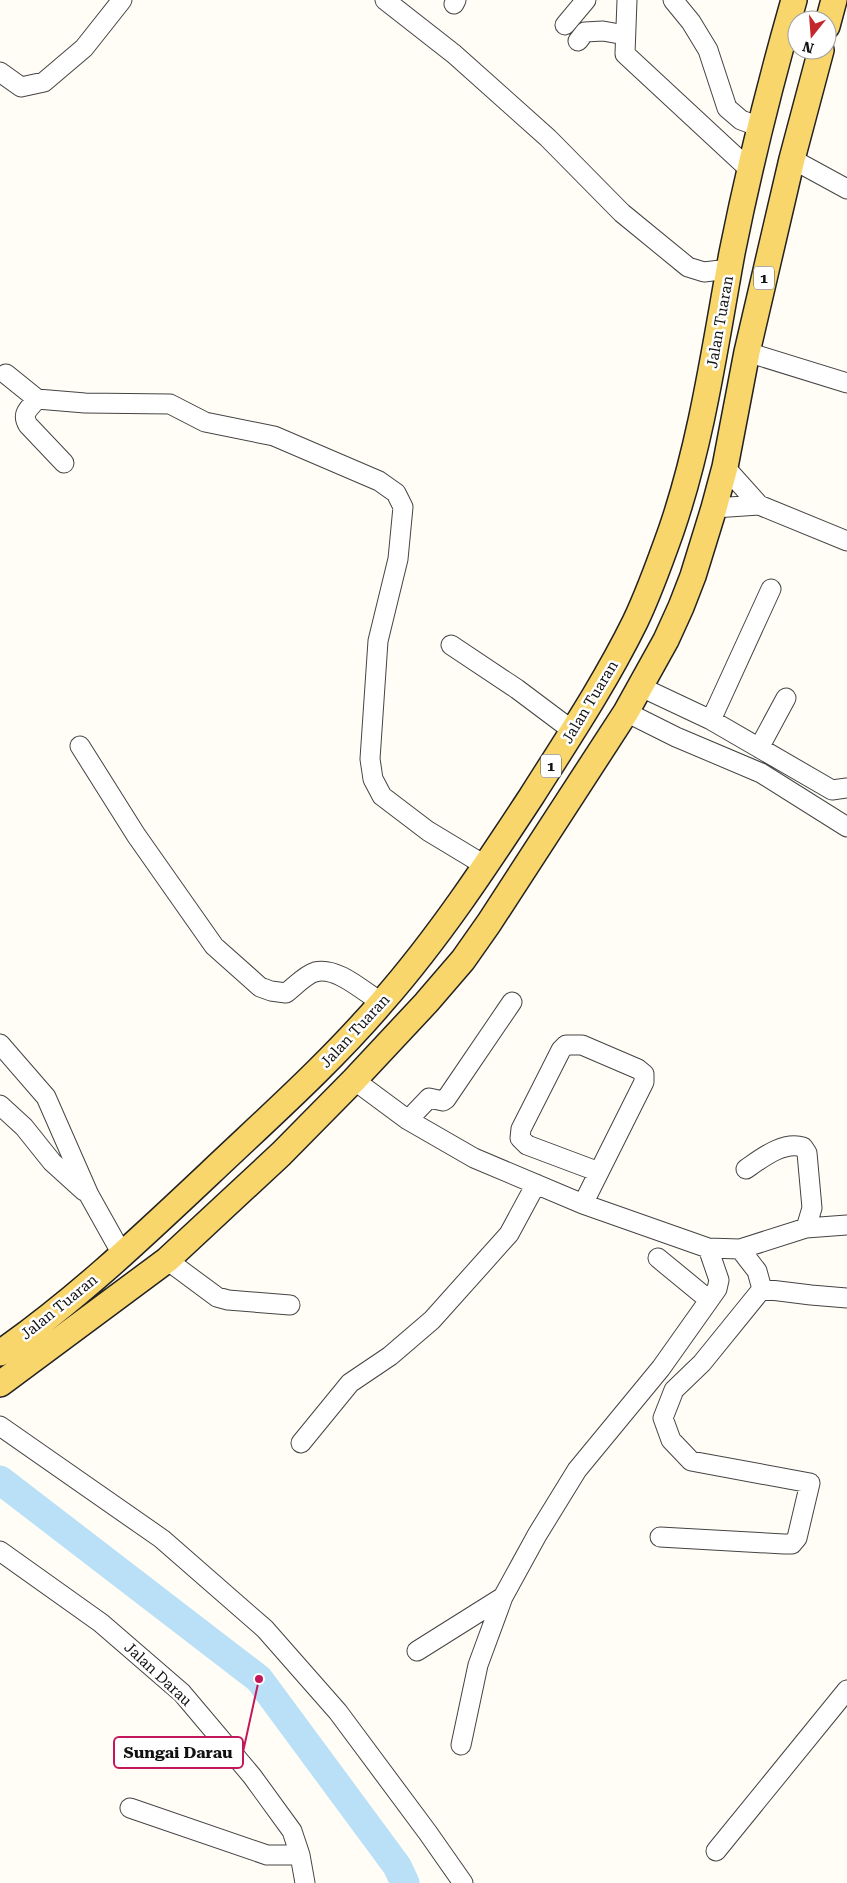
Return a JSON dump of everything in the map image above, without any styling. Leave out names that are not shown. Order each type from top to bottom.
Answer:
[{"type":"main road","name":"Jalan Tuaran","points":[[0,1353],[62,1307],[162,1218],[338,1051],[382,1004],[428,948],[486,866],[573,731],[636,620],[672,527],[698,436],[750,170],[775,65],[794,0]]},
{"type":"main road","name":"Jalan Tuaran","points":[[0,1384],[167,1260],[281,1154],[354,1080],[463,960],[489,924],[626,712],[641,687],[681,608],[714,508],[725,467],[747,352],[792,159],[818,60]]},
{"type":"main road","points":[[162,1218],[167,1226],[174,1228],[185,1222],[375,1038],[390,1029],[408,1022]]},
{"type":"street","points":[[0,72],[21,87],[44,82],[84,48],[122,0]]},
{"type":"street","points":[[385,0],[462,60],[548,138],[622,212],[688,268],[704,272],[730,269]]},
{"type":"street","points":[[565,26],[586,0]]},
{"type":"street","points":[[627,0],[625,54],[750,170]]},
{"type":"street","points":[[673,0],[691,22],[708,50],[727,108],[741,120],[760,127]]},
{"type":"street","points":[[578,41],[585,32],[603,31],[625,35]]},
{"type":"street","points":[[792,159],[847,189]]},
{"type":"street","points":[[747,352],[847,383]]},
{"type":"street","points":[[6,374],[37,399],[170,404],[205,422],[274,436],[379,481],[396,493],[402,507],[398,559],[378,641],[370,758],[373,779],[382,796],[428,831],[486,866]]},
{"type":"street","points":[[37,399],[24,418],[28,426],[64,464]]},
{"type":"street","points":[[725,467],[759,505],[847,541]]},
{"type":"street","points":[[714,508],[759,505]]},
{"type":"street","points":[[711,720],[772,589]]},
{"type":"street","points":[[451,645],[517,689],[573,731]]},
{"type":"street","points":[[641,687],[711,720],[832,790],[847,788]]},
{"type":"street","points":[[758,748],[786,698]]},
{"type":"street","points":[[626,712],[676,737],[760,773],[847,827]]},
{"type":"street","points":[[80,746],[136,835],[214,946],[260,987],[270,991],[286,993],[314,972],[335,972],[382,1004]]},
{"type":"street","points":[[408,1120],[429,1098],[443,1101],[446,1099],[512,1002]]},
{"type":"street","points":[[0,1044],[46,1097],[89,1195],[122,1254]]},
{"type":"street","points":[[583,1204],[599,1172],[644,1082],[644,1074],[638,1069],[582,1045],[566,1045],[561,1050],[521,1129],[520,1138],[527,1145],[599,1172]]},
{"type":"street","points":[[354,1080],[408,1120],[474,1158],[583,1204],[708,1248],[740,1249],[806,1228],[847,1225]]},
{"type":"street","points":[[0,1105],[24,1127],[52,1162],[89,1195]]},
{"type":"street","points":[[746,1169],[780,1148],[792,1145],[803,1147],[807,1153],[812,1208],[806,1228]]},
{"type":"street","points":[[301,1443],[350,1383],[390,1356],[432,1320],[509,1234],[536,1184]]},
{"type":"street","points":[[460,1745],[478,1666],[503,1597],[537,1536],[578,1470],[661,1368],[717,1289],[719,1280],[708,1248]]},
{"type":"street","points":[[740,1249],[757,1271],[762,1289]]},
{"type":"street","points":[[658,1258],[709,1300]]},
{"type":"street","points":[[167,1260],[217,1297],[228,1300],[290,1305]]},
{"type":"street","points":[[762,1289],[847,1298]]},
{"type":"street","points":[[660,1537],[784,1544],[792,1544],[797,1538],[810,1483],[691,1461],[671,1440],[663,1418],[674,1390],[702,1363],[762,1289]]},
{"type":"street","points":[[0,1426],[162,1539],[265,1629],[338,1712],[463,1883]]},
{"type":"street","name":"Jalan Darau","points":[[0,1551],[101,1623],[182,1693],[252,1776],[292,1831],[300,1855],[305,1883]]},
{"type":"street","points":[[417,1651],[503,1597]]},
{"type":"street","points":[[716,1851],[847,1690]]},
{"type":"street","points":[[130,1808],[267,1855],[300,1855]]},
{"type":"waterway","points":[[0,1480],[259,1679],[397,1866],[405,1883]]},
{"type":"place","name":"Sungai Darau","points":[[259,1679]]}]
